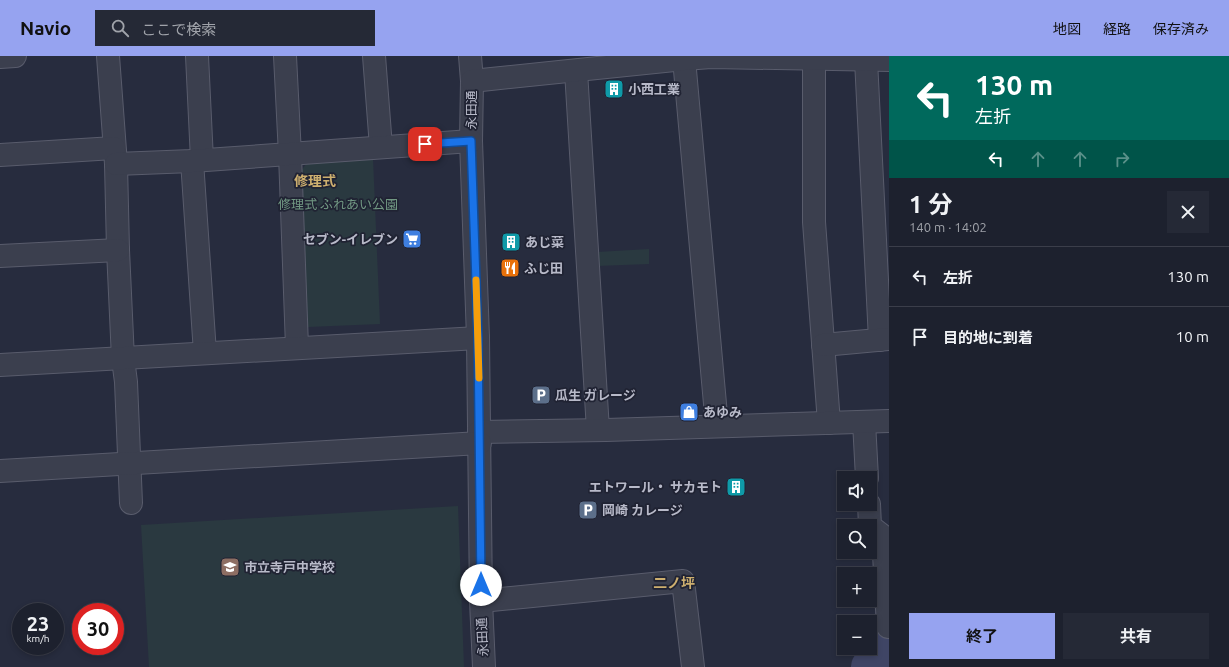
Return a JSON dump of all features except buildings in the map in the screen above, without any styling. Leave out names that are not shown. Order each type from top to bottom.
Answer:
[{"type":"street","points":[[0,57],[15,56]]},
{"type":"street","points":[[108,56],[115,156],[123,359],[126,382],[131,503]]},
{"type":"street","points":[[197,56],[197,161],[205,353]]},
{"type":"street","points":[[285,56],[297,347]]},
{"type":"street","points":[[374,56],[380,147]]},
{"type":"street","name":"永田通","points":[[470,56],[472,81],[471,141],[478,338],[481,601],[484,667]]},
{"type":"street","points":[[472,81],[576,70],[606,62],[711,57],[814,57],[889,60]]},
{"type":"street","points":[[814,57],[814,222],[830,423]]},
{"type":"street","points":[[684,59],[717,426]]},
{"type":"street","points":[[823,345],[884,340],[866,60]]},
{"type":"street","points":[[576,70],[598,430]]},
{"type":"street","points":[[0,155],[115,156],[197,161],[471,141]]},
{"type":"street","points":[[0,256],[118,250]]},
{"type":"street","points":[[0,365],[123,359],[297,347],[478,338]]},
{"type":"street","points":[[0,471],[129,464],[598,430],[889,421]]},
{"type":"street","points":[[864,422],[868,471]]},
{"type":"street","points":[[869,511],[870,526],[886,536],[888,627],[889,626]]},
{"type":"street","points":[[481,601],[683,581],[693,667]]},
{"type":"green space","name":"修理式 ふれあい公園","points":[[373,158],[380,324],[308,327],[300,172],[307,163]]},
{"type":"green space","points":[[649,249],[649,264],[597,266],[597,252]]},
{"type":"green space","name":"市立寺戸中学校","points":[[458,506],[464,667],[149,667],[141,525]]},
{"type":"waterway","points":[[871,667],[889,650]]},
{"type":"slow traffic","points":[[476,280],[479,378]]},
{"type":"place","name":"小西工業","points":[[614,89]]},
{"type":"place","name":"セブン-イレブン","points":[[412,239]]},
{"type":"place","name":"あじ菜","points":[[511,242]]},
{"type":"place","name":"ふじ田","points":[[510,268]]},
{"type":"place","name":"瓜生 ガレージ","points":[[541,395]]},
{"type":"place","name":"あゆみ","points":[[689,412]]},
{"type":"place","name":"エトワール・ サカモト","points":[[736,487]]},
{"type":"place","name":"岡崎 カレージ","points":[[588,510]]},
{"type":"place","name":"市立寺戸中学校","points":[[230,567]]},
{"type":"district","name":"修理式","points":[[315,181]]},
{"type":"district","name":"二ノ坪","points":[[674,583]]},
{"type":"route","points":[[425,144],[471,141],[478,338],[481,585]]}]
